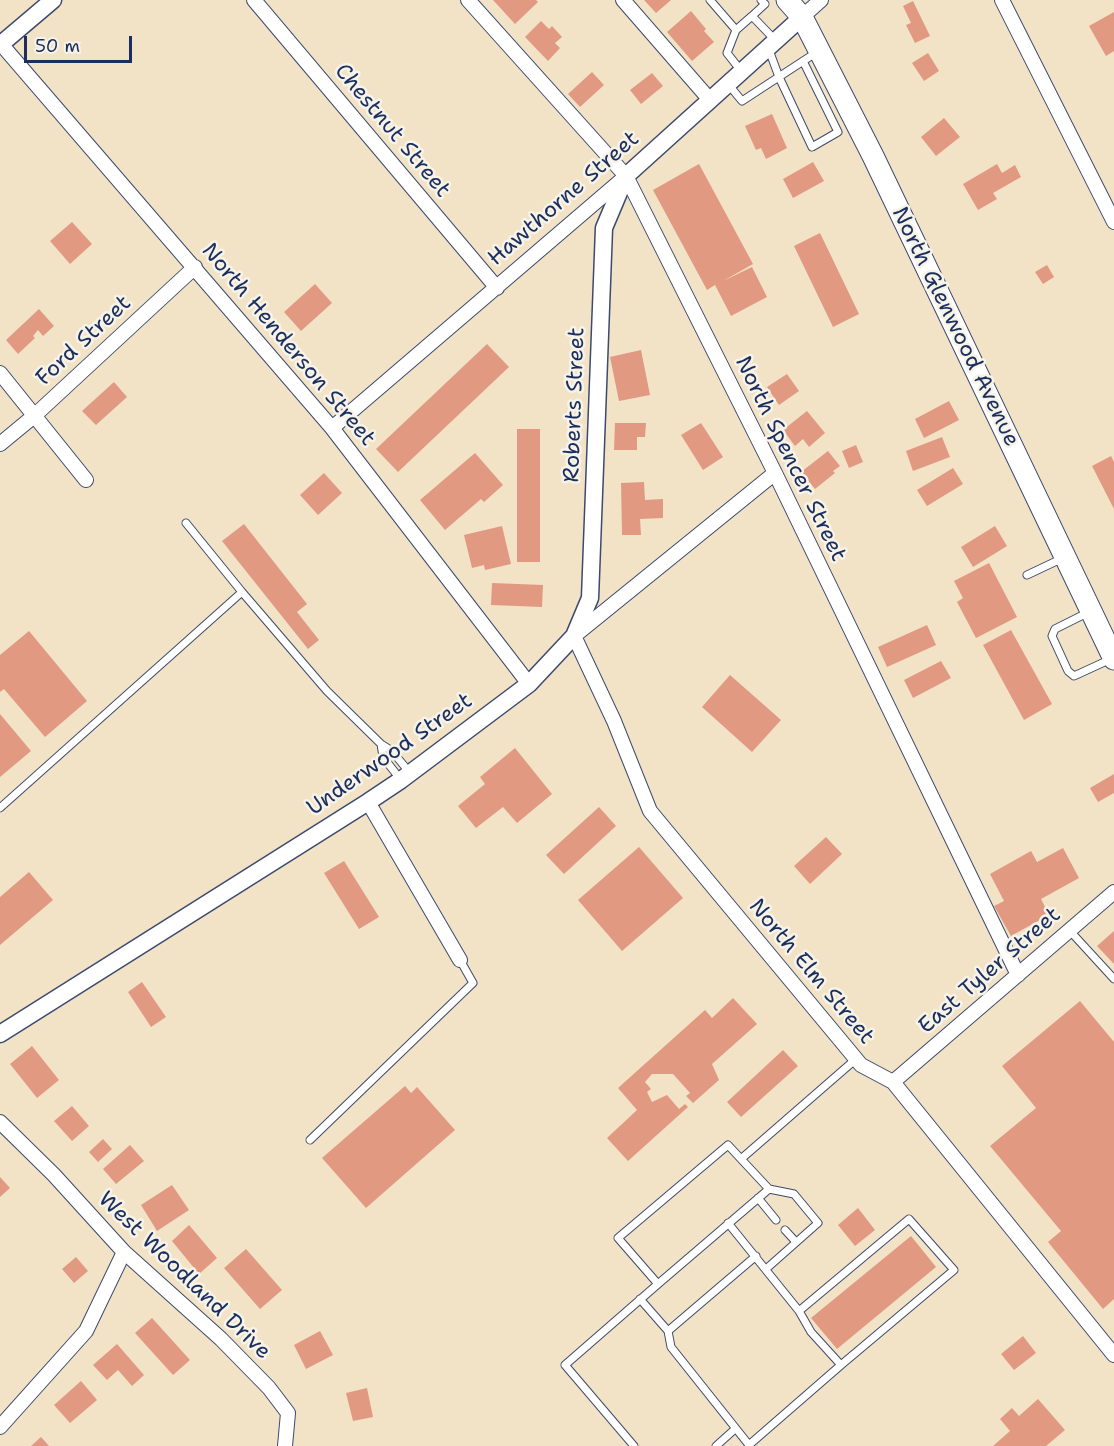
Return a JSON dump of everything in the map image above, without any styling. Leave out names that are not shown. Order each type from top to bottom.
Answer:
[{"type":"main road","name":"North Glenwood Avenue","points":[[787,0],[802,17],[811,55],[1114,658]]},
{"type":"street","points":[[1,45],[53,0]]},
{"type":"street","name":"Chestnut Street","points":[[254,0],[497,288]]},
{"type":"street","name":"North Spencer Street","points":[[468,0],[626,176],[775,473],[1018,975]]},
{"type":"street","points":[[623,0],[710,100]]},
{"type":"street","name":"Hawthorne Street","points":[[332,428],[626,176],[821,0]]},
{"type":"street","points":[[1002,0],[1114,222]]},
{"type":"street","name":"North Henderson Street","points":[[1,45],[332,428],[529,684]]},
{"type":"street","name":"Roberts Street","points":[[574,636],[590,598],[604,228],[626,176]]},
{"type":"street","name":"Ford Street","points":[[0,444],[34,416],[195,267]]},
{"type":"street","points":[[0,373],[86,480]]},
{"type":"street","name":"Underwood Street","points":[[0,1034],[368,802],[405,776],[529,684],[574,636],[775,473]]},
{"type":"street","name":"North Elm Street","points":[[574,636],[615,721],[650,811],[861,1065],[893,1082],[1114,1355]]},
{"type":"street","points":[[368,802],[460,960]]},
{"type":"street","name":"East Tyler Street","points":[[893,1082],[1114,892]]},
{"type":"street","name":"West Woodland Drive","points":[[0,1122],[54,1175],[124,1252],[221,1339],[269,1388],[288,1413],[285,1446]]},
{"type":"street","points":[[0,1427],[86,1331],[124,1252]]},
{"type":"lane","points":[[710,0],[722,9],[736,30]]},
{"type":"lane","points":[[742,72],[727,53],[736,30],[765,4],[761,0]]},
{"type":"lane","points":[[752,16],[772,45],[778,77],[797,110],[812,147],[838,132],[844,120],[831,115],[809,80],[811,55]]},
{"type":"lane","points":[[728,84],[742,101],[811,55]]},
{"type":"lane","points":[[814,101],[822,98]]},
{"type":"lane","points":[[824,119],[831,115]]},
{"type":"lane","points":[[186,523],[327,691],[381,744],[392,751],[405,776]]},
{"type":"lane","points":[[1026,575],[1065,557]]},
{"type":"lane","points":[[0,808],[242,592]]},
{"type":"lane","points":[[1091,610],[1055,628],[1052,636],[1068,671],[1074,676],[1114,658]]},
{"type":"lane","points":[[381,744],[383,757],[405,776]]},
{"type":"lane","points":[[1070,931],[1114,980]]},
{"type":"lane","points":[[310,1140],[473,983],[460,960]]},
{"type":"lane","points":[[741,1159],[856,1059]]},
{"type":"lane","points":[[658,1284],[618,1238],[728,1145],[769,1190],[794,1194],[818,1223],[766,1269]]},
{"type":"lane","points":[[634,1446],[565,1365],[769,1190]]},
{"type":"lane","points":[[758,1198],[776,1220]]},
{"type":"lane","points":[[640,1299],[668,1331],[671,1347],[749,1446],[954,1270],[909,1220],[799,1311]]},
{"type":"lane","points":[[728,1223],[799,1311],[811,1332],[841,1365]]},
{"type":"lane","points":[[786,1230],[796,1242]]},
{"type":"lane","points":[[668,1331],[756,1256]]},
{"type":"lane","points":[[716,1446],[735,1429]]},
{"type":"building","points":[[493,0],[536,0],[538,2],[515,24]]},
{"type":"building","points":[[644,0],[671,0],[656,13]]},
{"type":"building","points":[[913,1],[930,36],[915,43],[906,25],[911,23],[903,6]]},
{"type":"building","points":[[691,11],[714,42],[692,61],[667,32]]},
{"type":"building","points":[[1114,12],[1114,51],[1106,56],[1089,26]]},
{"type":"building","points":[[541,21],[549,29],[552,26],[562,37],[555,43],[560,48],[548,61],[525,37]]},
{"type":"building","points":[[928,53],[939,71],[924,81],[912,63]]},
{"type":"building","points":[[592,72],[604,85],[580,107],[568,94]]},
{"type":"building","points":[[652,73],[663,86],[641,104],[630,90]]},
{"type":"building","points":[[772,114],[787,148],[766,159],[761,148],[756,150],[745,126]]},
{"type":"building","points":[[944,118],[960,137],[936,156],[921,137]]},
{"type":"building","points":[[813,162],[824,181],[793,198],[783,179]]},
{"type":"building","points":[[699,164],[753,264],[723,281],[752,267],[767,297],[731,316],[715,285],[707,290],[653,190]]},
{"type":"building","points":[[997,164],[1002,173],[1015,165],[1021,177],[993,193],[997,199],[978,210],[963,184]]},
{"type":"building","points":[[72,222],[92,244],[70,264],[50,241]]},
{"type":"building","points":[[820,233],[859,314],[833,327],[794,246]]},
{"type":"building","points":[[1047,265],[1054,277],[1043,284],[1035,272]]},
{"type":"building","points":[[315,284],[332,303],[301,331],[284,312]]},
{"type":"building","points":[[39,309],[54,326],[43,336],[38,330],[33,336],[35,338],[18,354],[6,340]]},
{"type":"building","points":[[487,344],[509,367],[398,472],[376,449]]},
{"type":"building","points":[[641,350],[650,395],[619,401],[610,357]]},
{"type":"building","points":[[787,374],[799,391],[779,405],[767,387]]},
{"type":"building","points":[[114,382],[127,397],[96,425],[82,411]]},
{"type":"building","points":[[949,401],[959,420],[924,438],[915,419]]},
{"type":"building","points":[[807,411],[825,433],[809,447],[803,439],[795,446],[783,430]]},
{"type":"building","points":[[615,423],[646,423],[645,437],[637,437],[637,450],[614,450]]},
{"type":"building","points":[[701,423],[723,457],[703,470],[681,435]]},
{"type":"building","points":[[517,429],[540,429],[540,562],[517,562]]},
{"type":"building","points":[[942,437],[950,457],[913,471],[906,451]]},
{"type":"building","points":[[856,445],[863,462],[849,468],[842,451]]},
{"type":"building","points":[[828,451],[840,466],[815,489],[801,472]]},
{"type":"building","points":[[475,453],[503,485],[484,502],[481,499],[445,530],[420,500]]},
{"type":"building","points":[[1111,456],[1114,462],[1114,509],[1092,466]]},
{"type":"building","points":[[953,468],[963,484],[927,506],[917,490]]},
{"type":"building","points":[[324,473],[342,493],[318,515],[300,495]]},
{"type":"building","points":[[644,482],[645,500],[663,499],[663,518],[640,519],[641,535],[622,535],[621,483]]},
{"type":"building","points":[[244,524],[307,604],[297,612],[319,640],[308,649],[222,541]]},
{"type":"building","points":[[502,526],[511,564],[485,570],[484,565],[472,568],[464,535]]},
{"type":"building","points":[[995,526],[1007,546],[973,567],[961,547]]},
{"type":"building","points":[[989,563],[1017,617],[976,638],[957,602],[963,598],[954,581]]},
{"type":"building","points":[[492,583],[543,585],[542,607],[491,605]]},
{"type":"building","points":[[927,625],[936,645],[887,667],[878,647]]},
{"type":"building","points":[[1011,630],[1052,704],[1024,720],[983,645]]},
{"type":"building","points":[[29,631],[87,701],[45,737],[4,689],[0,692],[0,655]]},
{"type":"building","points":[[941,661],[951,678],[913,698],[904,680]]},
{"type":"building","points":[[730,675],[781,720],[752,752],[702,707]]},
{"type":"building","points":[[0,714],[31,751],[0,777]]},
{"type":"building","points":[[515,748],[552,794],[517,823],[503,807],[476,828],[458,806],[485,784],[480,777]]},
{"type":"building","points":[[1114,774],[1114,793],[1098,802],[1090,788]]},
{"type":"building","points":[[599,807],[616,826],[564,874],[546,855]]},
{"type":"building","points":[[826,837],[842,854],[810,884],[794,866]]},
{"type":"building","points":[[639,847],[683,898],[622,951],[578,900]]},
{"type":"building","points":[[1063,848],[1079,878],[1041,899],[1049,915],[1011,936],[994,906],[1004,901],[990,874],[1031,851],[1037,862]]},
{"type":"building","points":[[344,861],[379,917],[359,929],[324,873]]},
{"type":"building","points":[[29,872],[53,900],[0,945],[0,897]]},
{"type":"building","points":[[1114,931],[1114,964],[1097,946]]},
{"type":"building","points":[[142,982],[166,1017],[151,1027],[128,992]]},
{"type":"building","points":[[733,998],[757,1024],[712,1064],[719,1080],[693,1103],[686,1096],[690,1093],[673,1074],[652,1074],[645,1082],[651,1089],[647,1092],[652,1102],[667,1095],[679,1109],[685,1104],[688,1107],[628,1161],[607,1138],[637,1110],[618,1088],[705,1010],[712,1018]]},
{"type":"building","points":[[1080,1001],[1114,1042],[1114,1299],[1103,1309],[1048,1242],[1061,1231],[990,1146],[1036,1108],[1002,1066]]},
{"type":"building","points":[[32,1046],[59,1080],[37,1098],[10,1064]]},
{"type":"building","points":[[783,1050],[798,1066],[741,1117],[727,1102]]},
{"type":"building","points":[[405,1086],[411,1093],[417,1087],[455,1130],[366,1208],[322,1158]]},
{"type":"building","points":[[72,1106],[89,1126],[72,1141],[54,1121]]},
{"type":"building","points":[[103,1139],[112,1149],[98,1162],[89,1152]]},
{"type":"building","points":[[130,1145],[144,1161],[116,1184],[103,1169]]},
{"type":"building","points":[[0,1177],[10,1188],[0,1197]]},
{"type":"building","points":[[172,1185],[189,1210],[157,1231],[141,1205]]},
{"type":"building","points":[[858,1208],[875,1230],[855,1246],[838,1225]]},
{"type":"building","points":[[189,1225],[217,1258],[199,1274],[172,1241]]},
{"type":"building","points":[[911,1236],[936,1267],[837,1349],[811,1318]]},
{"type":"building","points":[[246,1249],[282,1290],[260,1309],[224,1268]]},
{"type":"building","points":[[76,1257],[88,1271],[74,1283],[62,1269]]},
{"type":"building","points":[[152,1318],[190,1360],[173,1375],[135,1333]]},
{"type":"building","points":[[320,1331],[333,1355],[306,1369],[294,1345]]},
{"type":"building","points":[[1023,1336],[1036,1353],[1014,1370],[1001,1354]]},
{"type":"building","points":[[117,1344],[144,1375],[132,1386],[118,1370],[107,1380],[93,1365]]},
{"type":"building","points":[[81,1381],[97,1400],[70,1423],[54,1405]]},
{"type":"building","points":[[367,1388],[373,1417],[353,1421],[346,1393]]},
{"type":"building","points":[[1038,1399],[1065,1430],[1046,1446],[993,1446],[1010,1431],[1000,1419],[1012,1408],[1019,1416]]},
{"type":"building","points":[[41,1437],[49,1446],[31,1446]]}]
